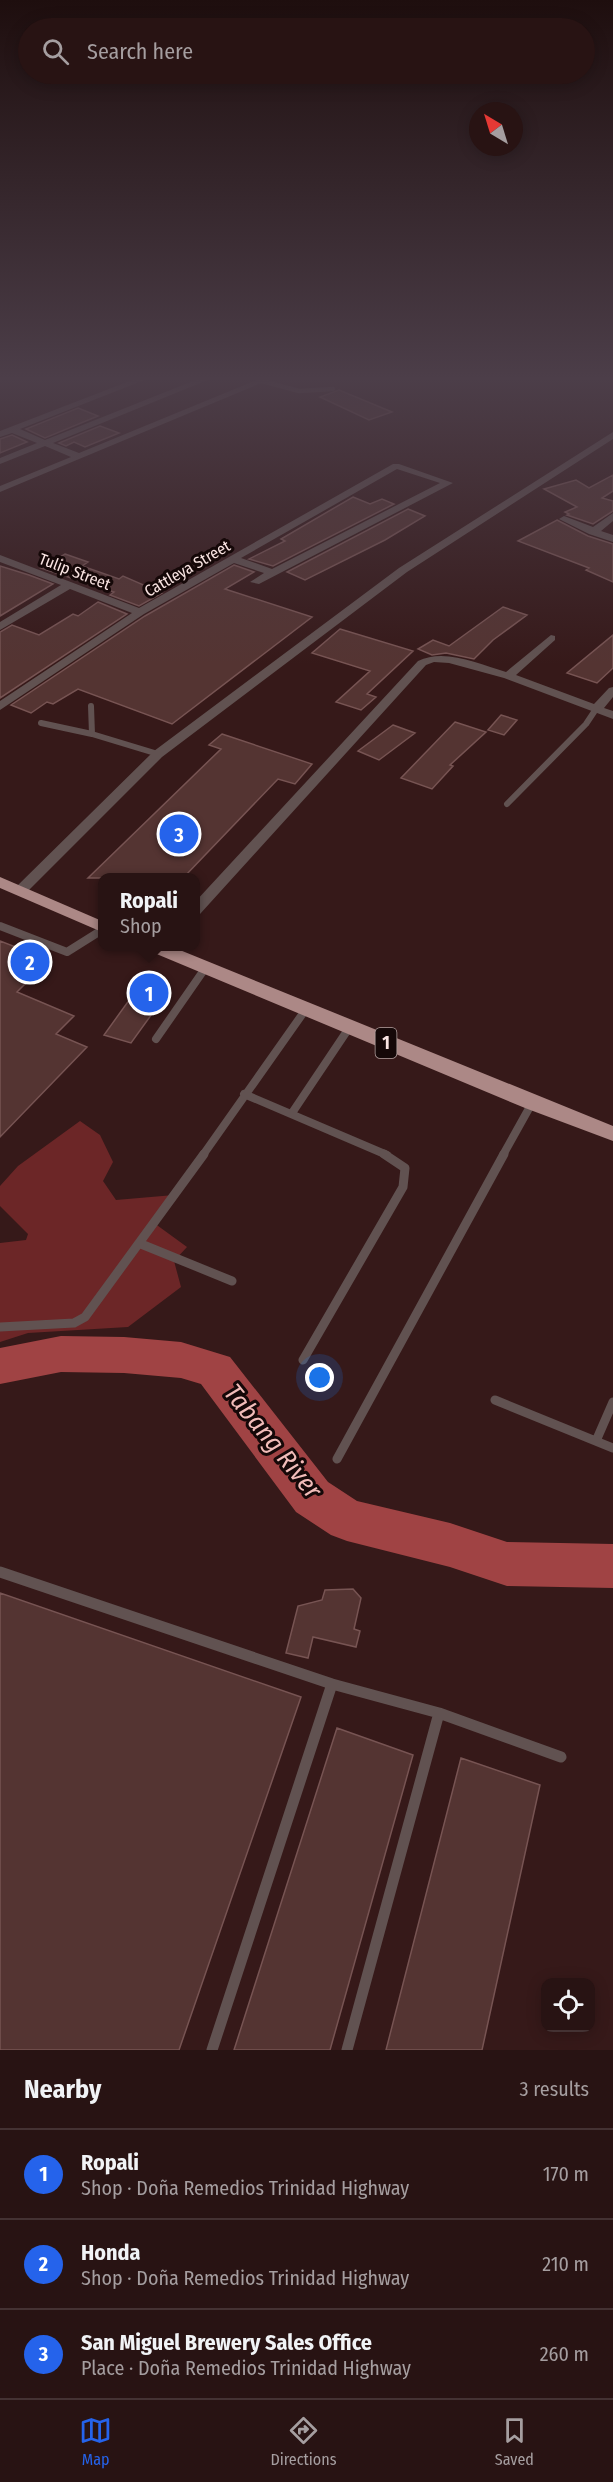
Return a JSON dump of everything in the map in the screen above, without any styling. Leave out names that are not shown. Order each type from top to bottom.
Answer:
[{"type":"highway","points":[[0,883],[98,926]]},
{"type":"highway","name":"1","points":[[166,951],[532,1103],[612,1132]]},
{"type":"street","points":[[0,489],[41,473]]},
{"type":"street","name":"Cattleya Street","points":[[0,706],[140,612],[384,473]]},
{"type":"street","name":"Cattleya Street","points":[[272,573],[448,483],[416,473]]},
{"type":"street","points":[[20,891],[158,754],[403,570],[554,473]]},
{"type":"street","points":[[593,532],[613,516]]},
{"type":"street","points":[[564,519],[613,539]]},
{"type":"street","name":"Tulip Street","points":[[0,558],[140,612]]},
{"type":"street","points":[[233,559],[272,573]]},
{"type":"street","points":[[255,582],[272,573]]},
{"type":"street","points":[[0,627],[69,585]]},
{"type":"street","points":[[508,676],[551,638]]},
{"type":"street","points":[[200,906],[422,663],[433,658],[450,660],[508,676],[613,715]]},
{"type":"street","points":[[596,709],[613,690]]},
{"type":"lane","points":[[91,706],[92,734]]},
{"type":"lane","points":[[507,804],[586,724],[596,709]]},
{"type":"lane","points":[[41,723],[92,734],[158,754]]},
{"type":"lane","points":[[0,926],[67,952],[98,931]]},
{"type":"lane","points":[[156,1039],[206,967]]},
{"type":"lane","points":[[0,1327],[74,1323],[85,1317],[141,1244],[306,1009]]},
{"type":"lane","points":[[292,1113],[350,1028]]},
{"type":"lane","points":[[244,1095],[378,1150],[405,1168],[403,1187],[303,1360]]},
{"type":"lane","points":[[337,1459],[532,1103]]},
{"type":"lane","points":[[141,1244],[232,1281]]},
{"type":"lane","points":[[495,1400],[613,1448]]},
{"type":"lane","points":[[597,1441],[613,1402]]},
{"type":"lane","points":[[0,1572],[332,1684],[439,1713],[561,1757]]},
{"type":"lane","points":[[212,2050],[332,1684]]},
{"type":"lane","points":[[347,2050],[439,1713]]},
{"type":"shaded area","points":[[80,1121],[100,1135],[113,1162],[103,1181],[116,1200],[174,1195],[154,1223],[187,1247],[174,1261],[181,1287],[128,1327],[28,1333],[0,1342],[0,1243],[26,1240],[28,1234],[0,1206],[0,1186],[18,1166]]},
{"type":"building","points":[[613,475],[613,491],[602,498],[613,501],[613,511],[593,524],[567,515],[569,514],[565,512],[577,507],[544,489],[576,480],[589,488]]},
{"type":"building","points":[[353,497],[370,504],[382,499],[394,504],[273,566],[249,559],[285,541],[281,539]]},
{"type":"building","points":[[408,509],[425,516],[385,540],[305,580],[287,572]]},
{"type":"building","points":[[557,520],[588,536],[613,544],[613,582],[586,570],[589,568],[518,541]]},
{"type":"building","points":[[65,554],[88,562],[82,566],[119,579],[123,576],[162,593],[139,606],[110,595],[114,592],[41,568]]},
{"type":"building","points":[[234,565],[254,572],[225,589],[312,617],[172,724],[78,689],[53,704],[47,702],[31,713],[11,705],[145,616]]},
{"type":"building","points":[[0,566],[29,575],[53,584],[0,616]]},
{"type":"building","points":[[98,602],[127,614],[0,698],[0,632],[12,625],[39,635],[73,614],[78,616]]},
{"type":"building","points":[[503,607],[527,615],[493,640],[474,659],[446,653],[432,655],[418,649],[433,640],[449,646]]},
{"type":"building","points":[[340,629],[413,651],[367,694],[376,697],[361,710],[336,702],[370,671],[312,653]]},
{"type":"building","points":[[613,635],[613,668],[597,683],[567,673]]},
{"type":"building","points":[[501,715],[517,720],[504,735],[488,730]]},
{"type":"building","points":[[455,722],[486,732],[450,765],[453,766],[432,789],[401,778]]},
{"type":"building","points":[[393,725],[415,733],[379,760],[358,751]]},
{"type":"building","points":[[222,734],[312,764],[295,784],[278,779],[188,873],[98,873],[98,878],[88,878],[221,749],[209,745]]},
{"type":"building","points":[[0,941],[49,960],[17,992],[74,1016],[56,1034],[87,1047],[0,1137]]},
{"type":"building","points":[[140,985],[167,993],[131,1043],[104,1035]]},
{"type":"building","points":[[353,1589],[361,1598],[354,1629],[360,1631],[356,1647],[313,1637],[308,1658],[286,1653],[298,1606],[322,1600],[325,1590]]},
{"type":"building","points":[[0,1593],[301,1697],[179,2050],[0,2050]]},
{"type":"building","points":[[337,1728],[413,1755],[330,2050],[234,2050]]},
{"type":"building","points":[[461,1758],[540,1785],[482,2050],[386,2050]]},
{"type":"waterway","name":"Tabang River","points":[[0,1366],[61,1354],[124,1355],[181,1360],[215,1370],[312,1497],[347,1520],[450,1545],[507,1564],[613,1566]]},
{"type":"place","name":"San Miguel Brewery Sales Office","points":[[179,834]]},
{"type":"place","name":"Honda","points":[[30,962]]},
{"type":"place","name":"Ropali","points":[[149,993]]}]
